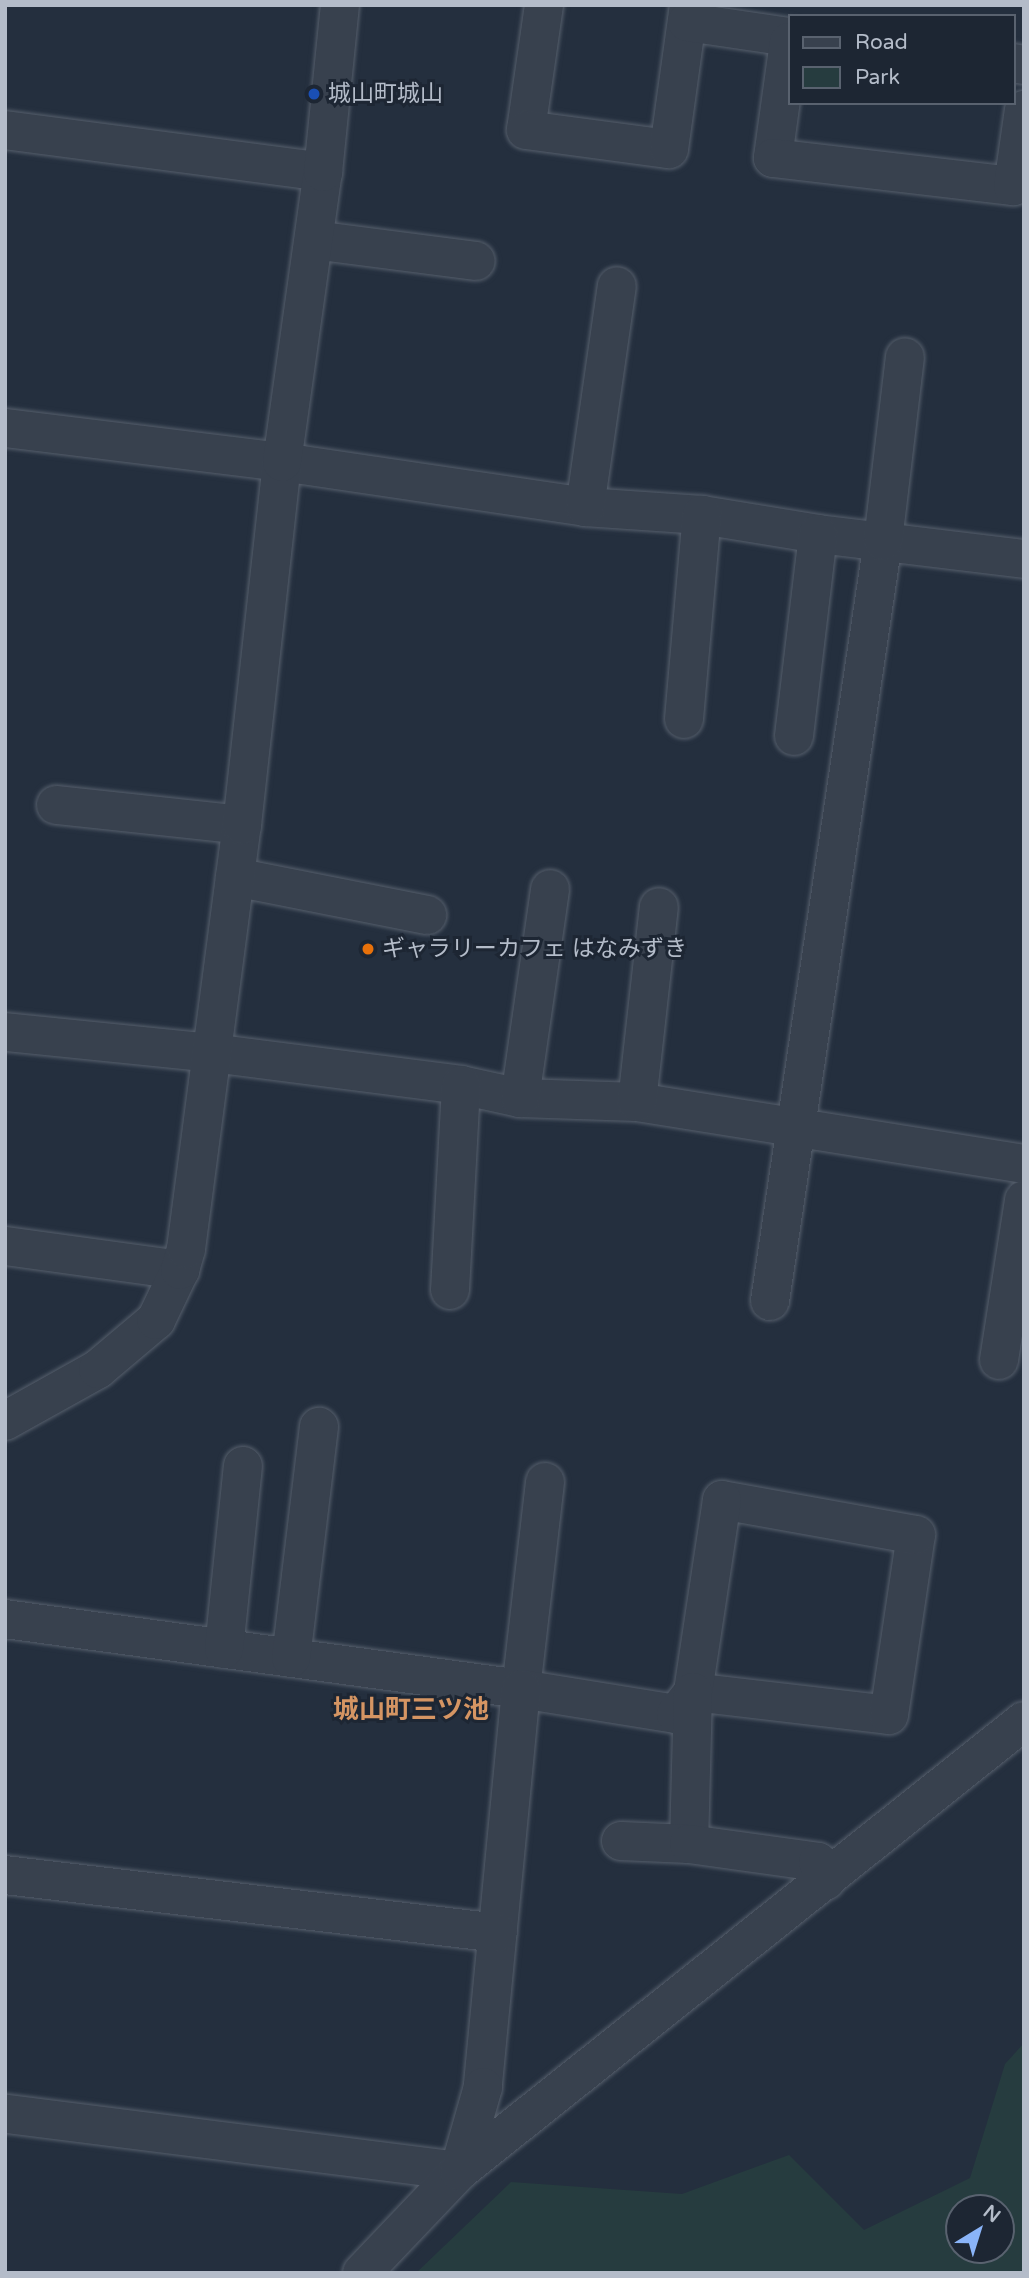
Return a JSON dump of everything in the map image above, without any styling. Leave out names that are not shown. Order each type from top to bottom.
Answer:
[{"type":"street","points":[[544,5],[526,130],[669,149],[688,13],[788,39]]},
{"type":"street","points":[[5,1421],[98,1369],[156,1320],[180,1270],[242,825],[282,462],[323,172],[330,10]]},
{"type":"street","points":[[788,46],[773,158],[1013,186],[1024,110]]},
{"type":"street","points":[[5,130],[323,172]]},
{"type":"street","points":[[314,240],[476,261]]},
{"type":"street","points":[[585,507],[617,286]]},
{"type":"street","points":[[770,1301],[883,541],[905,358]]},
{"type":"street","points":[[5,428],[282,462],[585,507],[702,515],[818,534],[1024,559]]},
{"type":"street","points":[[684,719],[702,515]]},
{"type":"street","points":[[794,736],[818,534]]},
{"type":"street","points":[[56,805],[242,825]]},
{"type":"street","points":[[235,877],[426,915]]},
{"type":"street","points":[[520,1098],[550,889]]},
{"type":"street","points":[[637,1102],[659,907]]},
{"type":"street","points":[[5,1032],[212,1053],[461,1085],[520,1098],[637,1102],[1024,1164]]},
{"type":"street","points":[[450,1290],[461,1085]]},
{"type":"street","points":[[999,1360],[1024,1200]]},
{"type":"street","points":[[5,1246],[180,1270]]},
{"type":"street","points":[[291,1658],[318,1427]]},
{"type":"street","points":[[224,1649],[243,1466]]},
{"type":"street","points":[[459,2171],[483,2087],[521,1689],[545,1482]]},
{"type":"street","points":[[689,1844],[693,1692],[723,1500],[916,1535],[889,1715],[693,1692]]},
{"type":"street","points":[[5,1619],[521,1689],[676,1714],[693,1692]]},
{"type":"street","points":[[362,2273],[459,2171],[1024,1721]]},
{"type":"street","points":[[621,1841],[689,1844],[818,1862],[826,1880]]},
{"type":"street","points":[[5,1875],[499,1933]]},
{"type":"street","points":[[5,2114],[459,2171]]},
{"type":"green space","points":[[1024,2043],[1024,2273],[416,2273],[511,2182],[682,2194],[789,2155],[864,2230],[970,2178],[1005,2064]]},
{"type":"place","name":"城山町城山","points":[[314,94]]},
{"type":"place","name":"ギャラリーカフェ はなみずき","points":[[368,949]]},
{"type":"district","name":"城山町三ツ池","points":[[411,1710]]}]
